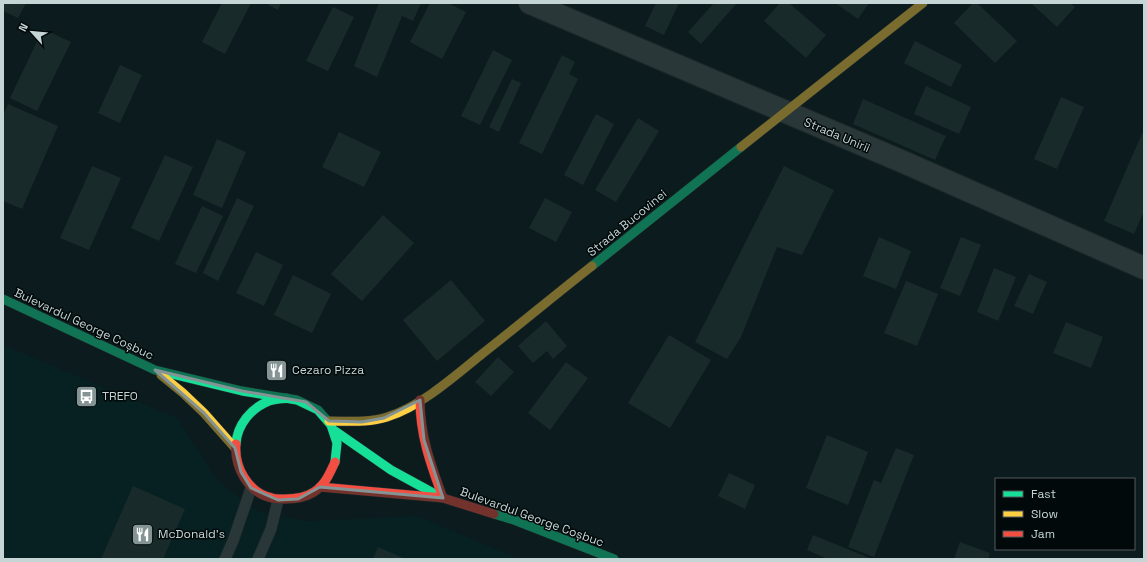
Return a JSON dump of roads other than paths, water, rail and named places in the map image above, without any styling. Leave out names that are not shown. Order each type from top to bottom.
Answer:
[{"type":"main road","name":"Strada Bucovinei","points":[[329,421],[362,422],[384,418],[402,412],[420,400],[468,366],[784,112],[923,3]]},
{"type":"main road","name":"Bulevardul George Coșbuc","points":[[3,299],[155,370],[242,391],[306,402],[323,413],[335,431],[391,470],[443,498],[514,520],[609,558]]},
{"type":"main road","name":"Bulevardul George Coșbuc","points":[[155,370],[204,413],[235,448]]},
{"type":"main road","name":"Bulevardul George Coșbuc","points":[[287,398],[270,401],[256,408],[249,414],[239,429],[235,448],[236,461],[240,472],[251,488],[260,494],[278,500],[289,501],[309,495],[320,487],[330,476],[334,467],[337,452],[335,431]]},
{"type":"main road","points":[[420,400],[421,424],[424,440],[443,498]]},
{"type":"main road","name":"Bulevardul George Coșbuc","points":[[320,487],[443,498]]},
{"type":"street","name":"Strada Unirii","points":[[530,3],[908,164],[1144,268]]},
{"type":"lane","points":[[225,559],[233,541],[251,488]]},
{"type":"lane","points":[[258,559],[271,529],[278,500]]},
{"type":"place","name":"Cezaro Pizza","points":[[276,370]]},
{"type":"place","name":"TREFO","points":[[87,396]]},
{"type":"place","name":"McDonald's","points":[[143,534]]}]
